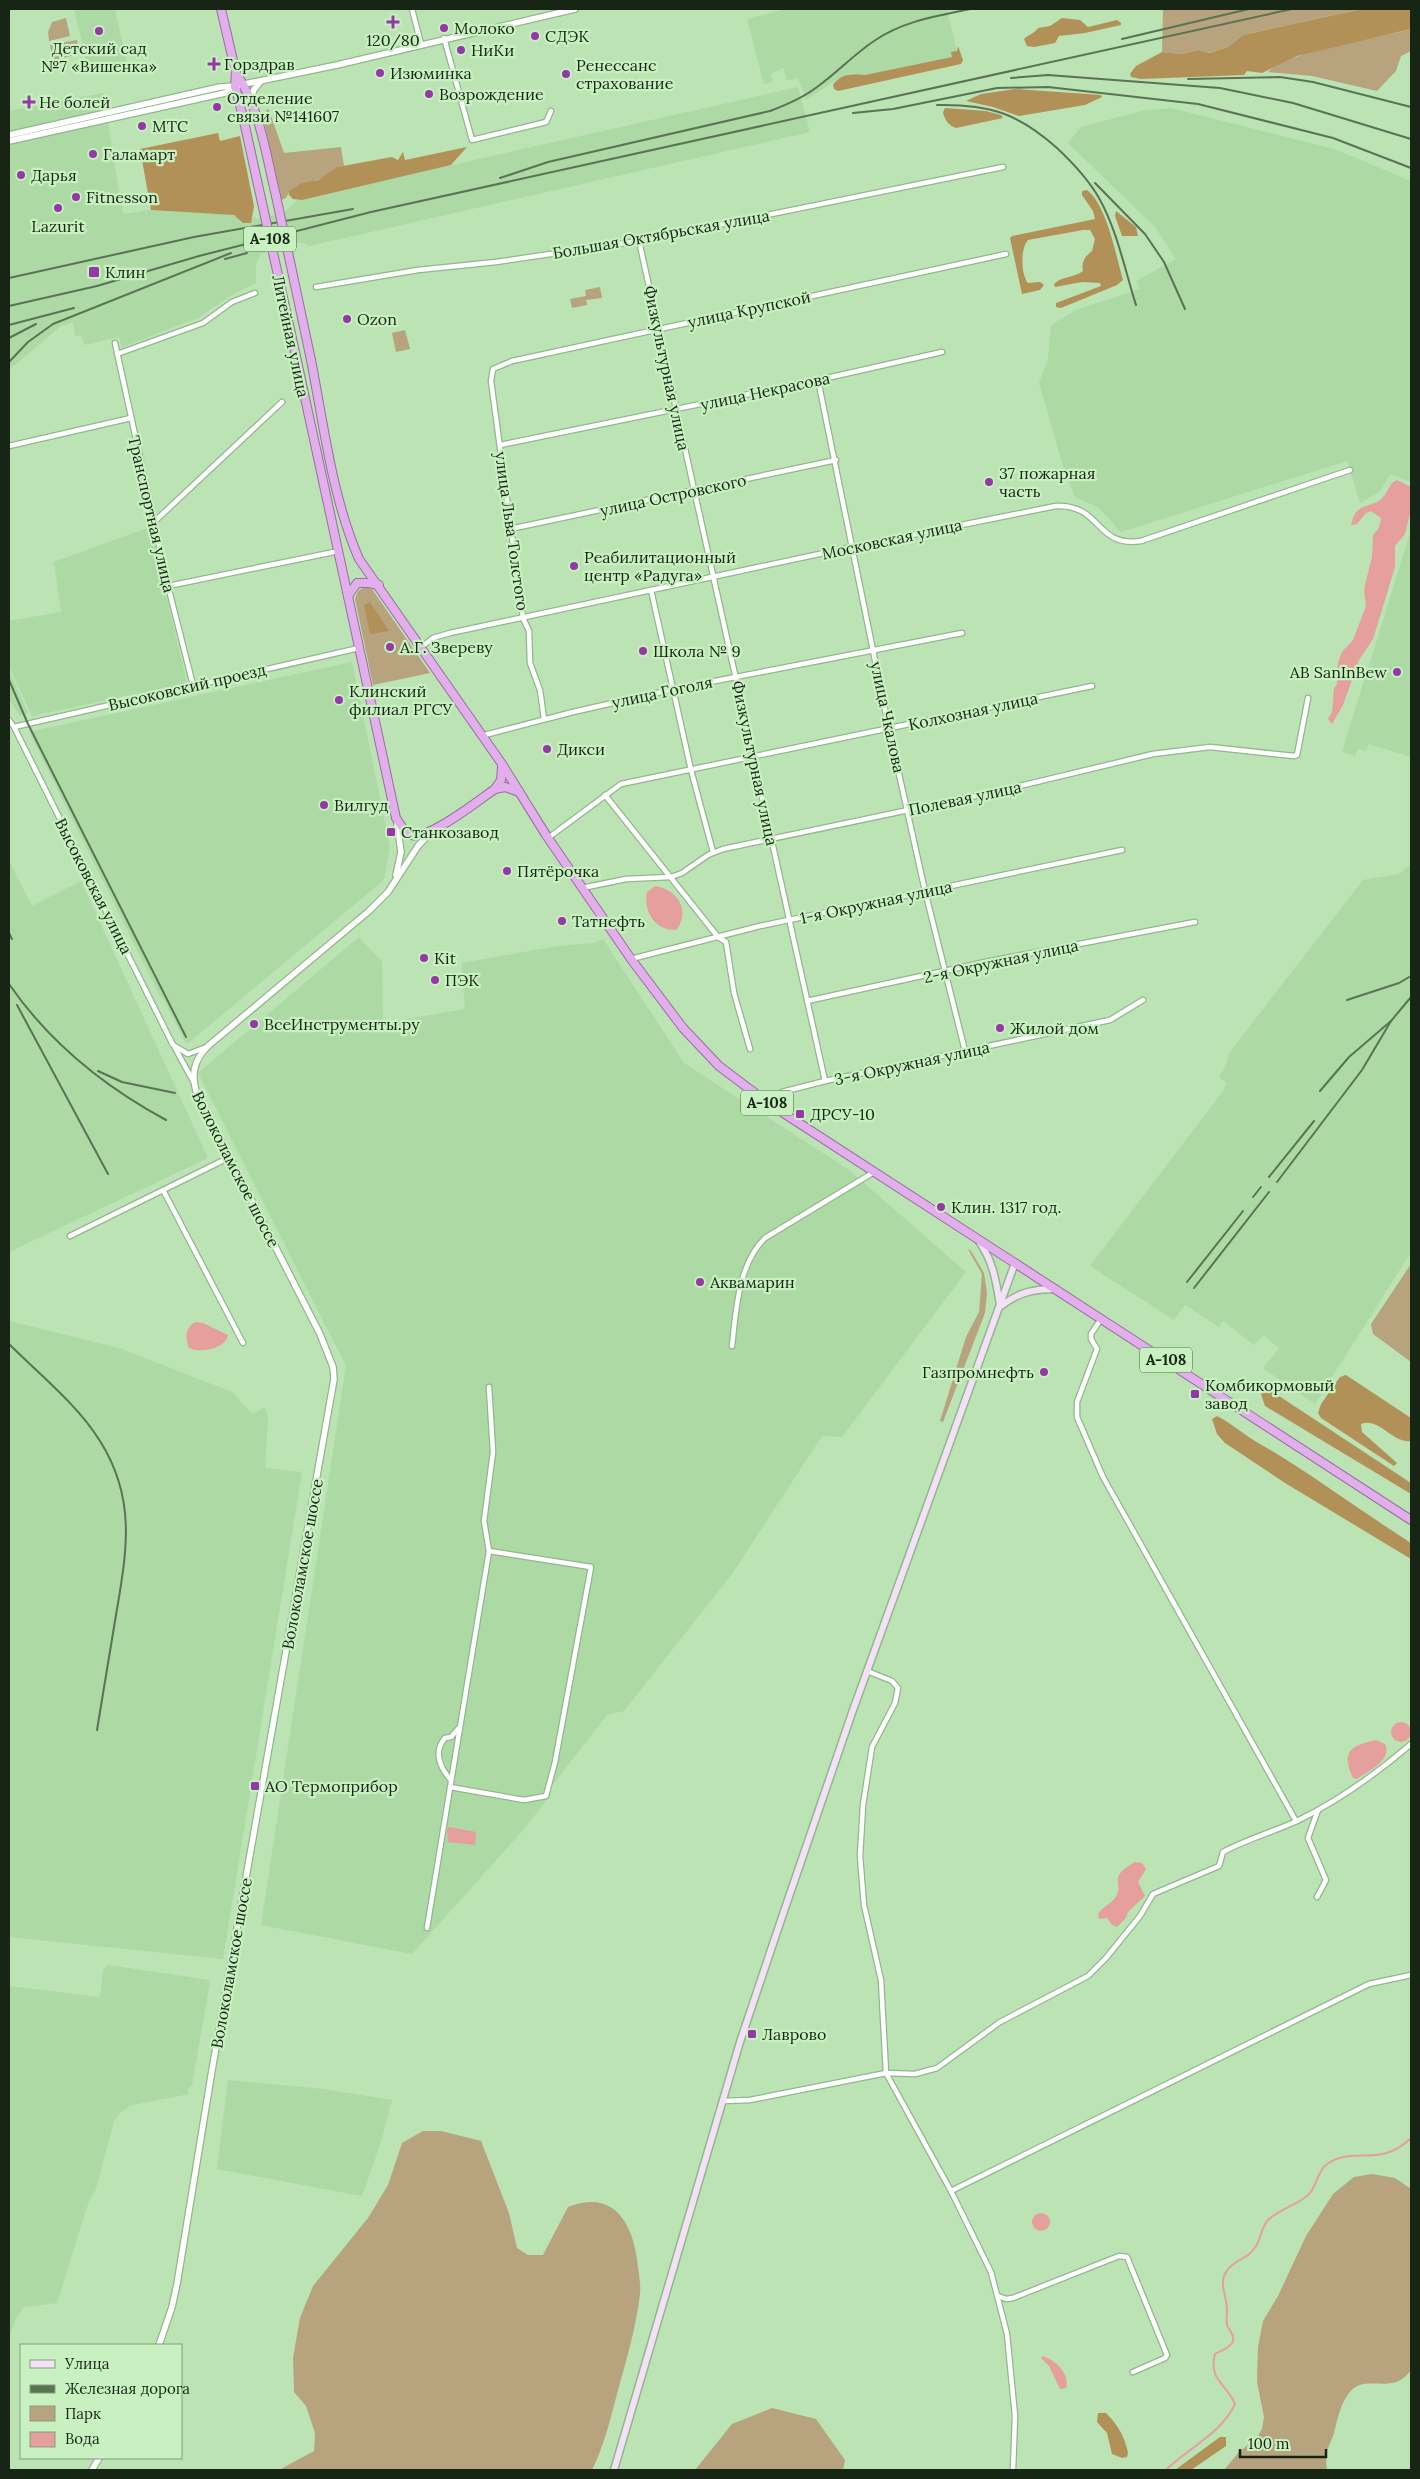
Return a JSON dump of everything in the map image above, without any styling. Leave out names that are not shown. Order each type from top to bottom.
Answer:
[{"type":"highway","name":"Литейная улица","points":[[221,9],[236,73],[235,86],[297,361],[322,483],[339,551]]},
{"type":"highway","name":"Литейная улица","points":[[236,73],[256,113],[348,536],[359,559],[379,585]]},
{"type":"highway","name":"А-108","points":[[339,551],[396,818]]},
{"type":"highway","points":[[348,597],[350,591],[358,583],[369,582],[379,585]]},
{"type":"highway","name":"А-108","points":[[379,585],[420,648],[502,764],[548,838],[631,959],[683,1028],[719,1066],[768,1103],[1411,1520]]},
{"type":"highway","points":[[396,818],[403,830],[412,835],[421,835],[435,829],[495,789],[501,780],[502,764]]},
{"type":"highway","points":[[495,789],[508,787],[519,792]]},
{"type":"main road","points":[[976,1238],[987,1252],[993,1270],[1000,1306]]},
{"type":"main road","points":[[614,2470],[723,2100],[781,1920],[867,1671],[1015,1263]]},
{"type":"main road","points":[[1000,1306],[1014,1296],[1026,1291],[1056,1290]]},
{"type":"street","points":[[412,9],[421,44]]},
{"type":"street","points":[[9,135],[575,9]]},
{"type":"street","points":[[444,38],[472,140],[546,122],[551,111]]},
{"type":"street","points":[[253,104],[253,91],[262,80]]},
{"type":"street","points":[[9,141],[225,93],[235,86]]},
{"type":"street","points":[[225,93],[235,96],[239,102]]},
{"type":"street","name":"Большая Октябрьская улица","points":[[316,287],[418,270],[496,262],[639,241],[1003,167]]},
{"type":"street","name":"Физкультурная улица","points":[[639,241],[825,1081]]},
{"type":"street","name":"улица Крупской","points":[[493,369],[512,361],[659,328],[1006,254]]},
{"type":"street","points":[[118,354],[203,323],[232,302],[255,293]]},
{"type":"street","name":"Транспортная улица","points":[[115,343],[168,586],[193,685]]},
{"type":"street","name":"улица Некрасова","points":[[500,445],[677,410],[942,352]]},
{"type":"street","name":"улица Льва Толстого","points":[[493,369],[491,381],[510,529],[523,618],[529,631],[530,663],[540,690],[544,719]]},
{"type":"street","name":"улица Чкалова","points":[[818,380],[836,460],[889,729],[945,972],[966,1052]]},
{"type":"street","points":[[154,522],[282,402]]},
{"type":"street","points":[[9,446],[131,418]]},
{"type":"street","name":"улица Островского","points":[[510,529],[836,460]]},
{"type":"street","name":"Московская улица","points":[[420,648],[424,642],[442,636],[523,618],[852,547],[1062,506],[1078,508],[1085,512],[1113,539],[1126,543],[1134,542],[1350,470]]},
{"type":"street","points":[[168,586],[339,551]]},
{"type":"street","points":[[651,590],[691,770],[714,852]]},
{"type":"street","name":"улица Гоголя","points":[[482,736],[487,732],[673,689],[962,633]]},
{"type":"street","name":"Высоковский проезд","points":[[14,727],[359,648]]},
{"type":"street","name":"Колхозная улица","points":[[548,838],[621,784],[1092,686]]},
{"type":"street","name":"Полевая улица","points":[[582,888],[626,879],[671,877],[682,873],[714,852],[772,838],[1000,792],[1152,754],[1196,748],[1294,756],[1297,755],[1308,698]]},
{"type":"street","name":"Высоковская улица","points":[[9,720],[193,1082]]},
{"type":"street","points":[[606,795],[718,937],[726,942],[734,993],[750,1049]]},
{"type":"street","name":"Волоколамское шоссе","points":[[388,892],[401,859],[396,818]]},
{"type":"street","name":"Волоколамское шоссе","points":[[159,2344],[170,2314],[177,2284],[212,2070],[334,1379],[333,1368],[320,1334],[193,1082],[195,1064],[208,1046],[369,911],[388,892],[418,846],[435,829]]},
{"type":"street","name":"1-я Окружная улица","points":[[631,959],[789,920],[1122,850]]},
{"type":"street","name":"2-я Окружная улица","points":[[807,1001],[1195,922]]},
{"type":"street","name":"3-я Окружная улица","points":[[768,1103],[782,1092],[825,1081],[1110,1020],[1143,1000]]},
{"type":"street","points":[[173,1045],[188,1054],[196,1053],[208,1046]]},
{"type":"street","points":[[70,1236],[230,1157]]},
{"type":"street","points":[[732,1346],[744,1275],[749,1258],[755,1248],[765,1238],[874,1172]]},
{"type":"street","points":[[163,1190],[242,1344]]},
{"type":"street","points":[[1101,1319],[1092,1334],[1091,1339],[1097,1349],[1077,1402],[1077,1417],[1103,1477],[1296,1821]]},
{"type":"street","points":[[427,1928],[489,1551],[484,1521],[493,1452],[489,1388]]},
{"type":"street","points":[[450,1787],[524,1800],[546,1796],[555,1762],[591,1567],[489,1551]]},
{"type":"street","points":[[867,1671],[892,1681],[898,1688],[895,1703],[872,1747],[863,1805],[860,1856],[864,1905],[881,1980],[886,2073],[952,2191],[985,2257],[998,2296],[1007,2334],[1014,2399],[1013,2470]]},
{"type":"street","points":[[451,1780],[440,1768],[441,1742],[445,1738],[451,1737],[460,1727]]},
{"type":"street","points":[[723,2100],[759,2098],[886,2073],[915,2074],[937,2068],[1000,2022],[1088,1976],[1106,1958],[1140,1916],[1153,1894],[1219,1866],[1223,1852],[1237,1844],[1296,1821],[1318,1810],[1373,1777],[1411,1744]]},
{"type":"street","points":[[1317,1897],[1326,1880],[1308,1838],[1318,1810]]},
{"type":"street","points":[[952,2191],[1369,1984],[1411,1975]]},
{"type":"street","points":[[998,2296],[1006,2299],[1013,2298],[1119,2256],[1127,2257],[1168,2355],[1133,2372]]},
{"type":"street","points":[[92,2470],[98,2459]]},
{"type":"shaded area","name":"Детский сад №7 «Вишенка»","points":[[74,9],[115,9],[127,64],[89,72]]},
{"type":"shaded area","points":[[786,9],[947,9],[957,51],[952,57],[865,75],[852,73],[836,80],[806,100],[798,78],[787,80],[783,68],[771,74],[773,82],[764,84],[747,19]]},
{"type":"shaded area","points":[[1362,9],[1411,9],[1411,29],[1297,56],[1262,73],[1247,71],[1244,75],[1141,79],[1131,77],[1130,74],[1136,66],[1162,52],[1182,54],[1199,50],[1209,53],[1228,47],[1243,35]]},
{"type":"shaded area","points":[[1062,18],[1080,20],[1088,27],[1117,20],[1121,25],[1085,33],[1059,36],[1055,43],[1034,47],[1027,46],[1024,39],[1026,37],[1038,28],[1050,26]]},
{"type":"shaded area","points":[[958,46],[963,60],[961,64],[838,91],[834,89],[833,85],[843,76],[851,74],[865,75],[952,57],[951,52],[957,51]]},
{"type":"shaded area","points":[[798,87],[810,132],[309,246],[301,242],[261,254],[256,264],[256,283],[235,293],[198,318],[122,347],[119,337],[84,345],[81,335],[75,336],[73,322],[61,326],[9,370],[9,111],[103,93],[123,214],[151,210],[234,215],[243,223],[250,223],[253,217],[257,219],[283,213],[298,200]]},
{"type":"shaded area","points":[[1015,89],[1101,95],[1102,97],[1085,105],[1019,116],[993,107],[966,101],[981,94]]},
{"type":"shaded area","points":[[945,108],[986,111],[1001,115],[1003,118],[956,128],[951,126],[946,120],[943,112]]},
{"type":"shaded area","points":[[1171,108],[1337,150],[1411,181],[1411,482],[1390,474],[1380,491],[1360,503],[1347,461],[1121,532],[1099,508],[1075,497],[1063,466],[1039,383],[1048,359],[1051,325],[1076,310],[1140,289],[1136,281],[1176,259],[1155,227],[1068,143],[1081,127],[1142,111]]},
{"type":"shaded area","points":[[218,133],[220,141],[240,136],[254,206],[251,223],[243,223],[234,215],[151,210],[140,149]]},
{"type":"shaded area","points":[[467,147],[451,165],[302,200],[293,199],[289,195],[289,191],[302,183],[318,180],[337,167],[392,157],[398,160],[403,152],[405,160]]},
{"type":"shaded area","points":[[1087,190],[1094,197],[1105,219],[1123,280],[1117,285],[1061,308],[1056,307],[1056,303],[1101,286],[1100,283],[1082,282],[1055,287],[1054,284],[1057,281],[1083,271],[1083,262],[1092,251],[1095,239],[1090,230],[1083,230],[1028,240],[1025,244],[1023,255],[1024,274],[1028,283],[1040,282],[1044,285],[1040,290],[1022,294],[1010,238],[1012,236],[1095,219],[1093,211],[1082,195],[1082,191]]},
{"type":"shaded area","points":[[1116,211],[1136,227],[1138,236],[1122,236],[1115,216]]},
{"type":"shaded area","points":[[150,527],[187,683],[32,716],[9,666],[9,621],[61,612],[54,562]]},
{"type":"shaded area","points":[[1411,530],[1411,757],[1369,744],[1366,751],[1358,749],[1355,756],[1342,752]]},
{"type":"shaded area","points":[[370,602],[389,631],[370,634],[364,605]]},
{"type":"shaded area","points":[[352,662],[390,847],[384,880],[188,1043],[185,1042],[163,998],[160,996],[29,732]]},
{"type":"shaded area","points":[[9,671],[28,713],[20,716],[9,699]]},
{"type":"shaded area","points":[[9,861],[32,906],[81,881],[208,1158],[9,1252]]},
{"type":"shaded area","points":[[1411,864],[1411,1252],[1315,1404],[1263,1368],[1279,1348],[1263,1335],[1254,1345],[1223,1321],[1219,1327],[1185,1305],[1174,1320],[1090,1266],[1223,1091],[1226,1082],[1219,1077],[1227,1062],[1229,1053],[1363,880],[1399,874]]},
{"type":"shaded area","points":[[359,937],[382,962],[383,1023],[465,1009],[461,963],[558,946],[594,943],[603,939],[684,1063],[849,1170],[966,1272],[842,1437],[822,1436],[732,1574],[624,1711],[607,1715],[551,1787],[549,1797],[524,1829],[412,1954],[261,1925],[346,1366],[198,1073]]},
{"type":"shaded area","points":[[9,1321],[119,1348],[232,1392],[252,1414],[265,1407],[268,1419],[265,1468],[302,1472],[223,1959],[9,1937]]},
{"type":"shaded area","points":[[1346,1375],[1411,1418],[1411,1441],[1398,1439],[1374,1424],[1361,1424],[1362,1432],[1397,1463],[1394,1466],[1321,1418],[1318,1413],[1321,1404],[1340,1377]]},
{"type":"shaded area","points":[[1265,1389],[1276,1394],[1411,1483],[1411,1494],[1265,1406],[1261,1394]]},
{"type":"shaded area","points":[[1217,1416],[1295,1465],[1411,1543],[1411,1559],[1285,1483],[1225,1443],[1217,1434],[1212,1419]]},
{"type":"shaded area","points":[[108,1965],[209,1980],[192,2085],[187,2089],[189,2094],[132,2105],[121,2112],[114,2121],[96,2189],[89,2201],[57,2303],[24,2307],[15,2320],[9,2339],[9,1986],[100,1997],[103,1970]]},
{"type":"shaded area","points":[[228,2080],[323,2089],[392,2100],[381,2142],[362,2196],[217,2169]]},
{"type":"shaded area","points":[[1098,2413],[1106,2413],[1114,2422],[1123,2436],[1128,2453],[1127,2457],[1122,2458],[1112,2454],[1107,2433],[1097,2422]]},
{"type":"shaded area","points":[[1220,2437],[1226,2437],[1226,2446],[1191,2470],[1175,2470]]},
{"type":"green space","points":[[1163,9],[1362,9],[1243,35],[1228,47],[1208,53],[1199,50],[1182,54],[1162,52]]},
{"type":"green space","points":[[66,18],[70,36],[49,41],[48,32],[52,22]]},
{"type":"green space","points":[[1411,29],[1411,51],[1401,56],[1396,71],[1377,91],[1312,76],[1268,72],[1278,64],[1313,52]]},
{"type":"green space","points":[[77,40],[80,54],[53,60],[50,45]]},
{"type":"green space","points":[[267,109],[269,110],[284,153],[341,147],[344,166],[319,179],[296,187],[286,198],[281,200],[263,117]]},
{"type":"green space","points":[[600,287],[602,298],[586,300],[587,305],[572,308],[570,299],[586,296],[585,290]]},
{"type":"green space","points":[[405,330],[410,349],[396,352],[392,333]]},
{"type":"green space","points":[[362,588],[372,589],[430,673],[373,685],[355,599]]},
{"type":"green space","points":[[968,1249],[984,1273],[987,1293],[985,1313],[943,1422],[940,1421],[966,1337],[979,1312],[982,1274]]},
{"type":"green space","points":[[1411,1264],[1411,1362],[1373,1334],[1371,1324]]},
{"type":"green space","points":[[423,2131],[441,2131],[481,2141],[509,2213],[517,2248],[528,2255],[543,2255],[568,2207],[585,2202],[599,2203],[610,2207],[620,2214],[627,2225],[636,2252],[640,2294],[630,2344],[609,2423],[592,2470],[279,2470],[314,2451],[315,2433],[306,2406],[294,2392],[293,2358],[300,2318],[313,2286],[368,2218],[388,2185],[402,2143]]},
{"type":"green space","points":[[1372,2174],[1395,2178],[1411,2189],[1411,2370],[1404,2378],[1396,2382],[1388,2384],[1363,2384],[1349,2393],[1342,2406],[1327,2452],[1327,2470],[1224,2470],[1239,2452],[1257,2438],[1262,2429],[1264,2417],[1257,2382],[1258,2347],[1263,2321],[1278,2296],[1306,2236],[1333,2194],[1354,2177]]},
{"type":"green space","points":[[772,2408],[816,2419],[845,2460],[843,2470],[695,2470],[732,2424]]},
{"type":"water","points":[[1397,480],[1411,487],[1411,510],[1405,534],[1395,546],[1395,567],[1373,639],[1359,660],[1343,705],[1332,724],[1328,719],[1332,712],[1334,688],[1337,684],[1338,663],[1342,652],[1353,640],[1366,606],[1364,590],[1372,556],[1373,535],[1379,528],[1381,518],[1371,511],[1366,513],[1357,524],[1351,525],[1359,509],[1380,500],[1392,483]]},
{"type":"water","points":[[655,886],[670,892],[680,902],[682,916],[676,930],[662,927],[649,913],[646,899],[647,892]]},
{"type":"water","points":[[195,1322],[203,1323],[228,1335],[226,1340],[212,1349],[194,1350],[189,1348],[187,1334],[189,1327]]},
{"type":"water","points":[[1401,1722],[1408,1725],[1411,1732],[1408,1739],[1401,1742],[1394,1739],[1391,1732],[1394,1725]]},
{"type":"water","points":[[1376,1740],[1385,1744],[1387,1750],[1383,1760],[1357,1779],[1353,1778],[1348,1762],[1350,1751],[1360,1745]]},
{"type":"water","points":[[449,1827],[476,1832],[475,1845],[448,1842],[447,1829]]},
{"type":"water","points":[[1135,1862],[1142,1863],[1146,1869],[1138,1882],[1145,1896],[1128,1912],[1126,1918],[1117,1927],[1112,1925],[1107,1918],[1099,1919],[1098,1914],[1118,1893],[1118,1877]]},
{"type":"water","points":[[1041,2213],[1047,2216],[1050,2222],[1047,2228],[1041,2231],[1035,2228],[1032,2222],[1035,2216]]},
{"type":"water","points":[[1042,2356],[1052,2360],[1061,2368],[1066,2378],[1066,2388],[1060,2389],[1049,2366],[1041,2358]]},
{"type":"waterway","points":[[1166,2470],[1213,2432],[1229,2415],[1235,2404],[1232,2397],[1219,2381],[1214,2370],[1215,2354],[1230,2346],[1233,2339],[1233,2334],[1227,2323],[1227,2304],[1223,2288],[1226,2272],[1233,2264],[1253,2250],[1269,2219],[1302,2200],[1310,2193],[1327,2164],[1347,2156],[1377,2155],[1388,2152],[1411,2138]]},
{"type":"railway","points":[[500,178],[548,162],[770,111],[812,91],[866,46],[885,34],[920,20],[970,9]]},
{"type":"railway","points":[[1122,39],[1249,9]]},
{"type":"railway","points":[[9,306],[97,286],[199,256],[371,212],[1292,9]]},
{"type":"railway","points":[[1011,78],[1048,75],[1220,88],[1293,103],[1411,139]]},
{"type":"railway","points":[[1188,79],[1280,77],[1313,82],[1411,107]]},
{"type":"railway","points":[[853,113],[893,109],[997,88],[1048,87],[1198,104],[1333,138],[1411,168]]},
{"type":"railway","points":[[937,105],[972,106],[1002,113],[1029,126],[1069,159],[1090,184],[1111,223],[1136,305]]},
{"type":"railway","points":[[1095,183],[1145,234],[1164,262],[1185,309]]},
{"type":"railway","points":[[9,278],[194,237],[353,209]]},
{"type":"railway","points":[[9,362],[28,342],[53,324],[231,253]]},
{"type":"railway","points":[[225,259],[247,253]]},
{"type":"railway","points":[[9,325],[74,308]]},
{"type":"railway","points":[[9,338],[36,324]]},
{"type":"railway","points":[[9,680],[28,724],[186,1037]]},
{"type":"railway","points":[[9,933],[12,939]]},
{"type":"railway","points":[[1347,1000],[1399,983],[1411,976]]},
{"type":"railway","points":[[9,984],[60,1044],[100,1078],[166,1120]]},
{"type":"railway","points":[[1320,1091],[1349,1057],[1391,1021],[1411,997]]},
{"type":"railway","points":[[17,1005],[108,1174]]},
{"type":"railway","points":[[1277,1182],[1362,1070],[1391,1021]]},
{"type":"railway","points":[[98,1071],[122,1082],[175,1093]]},
{"type":"railway","points":[[1269,1177],[1314,1121]]},
{"type":"railway","points":[[1253,1197],[1261,1187]]},
{"type":"railway","points":[[1194,1288],[1269,1192]]},
{"type":"railway","points":[[1187,1282],[1243,1211]]},
{"type":"railway","points":[[9,1344],[81,1415],[100,1441],[112,1463],[120,1485],[126,1529],[123,1573],[97,1730]]},
{"type":"place","name":"120/80","points":[[393,22]]},
{"type":"place","name":"Молоко","points":[[444,28]]},
{"type":"place","name":"Детский сад №7 «Вишенка»","points":[[99,31]]},
{"type":"place","name":"СДЭК","points":[[535,36]]},
{"type":"place","name":"НиКи","points":[[461,50]]},
{"type":"place","name":"Горздрав","points":[[214,64]]},
{"type":"place","name":"Изюминка","points":[[380,73]]},
{"type":"place","name":"Ренессанс страхование","points":[[566,74]]},
{"type":"place","name":"Возрождение","points":[[429,94]]},
{"type":"place","name":"Не болей","points":[[29,102]]},
{"type":"place","name":"Отделение связи №141607","points":[[217,107]]},
{"type":"place","name":"МТС","points":[[142,126]]},
{"type":"place","name":"Галамарт","points":[[93,154]]},
{"type":"place","name":"Дарья","points":[[21,175]]},
{"type":"place","name":"Fitnesson","points":[[76,197]]},
{"type":"place","name":"Lazurit","points":[[58,208]]},
{"type":"place","name":"Клин","points":[[94,272]]},
{"type":"place","name":"Ozon","points":[[347,319]]},
{"type":"place","name":"37 пожарная часть","points":[[989,482]]},
{"type":"place","name":"Реабилитационный центр «Радуга»","points":[[574,566]]},
{"type":"place","name":"А.Г. Звереву","points":[[390,647]]},
{"type":"place","name":"Школа № 9","points":[[643,651]]},
{"type":"place","name":"AB SanInBew","points":[[1397,672]]},
{"type":"place","name":"Клинский филиал РГСУ","points":[[339,700]]},
{"type":"place","name":"Дикси","points":[[547,749]]},
{"type":"place","name":"Вилгуд","points":[[324,805]]},
{"type":"place","name":"Станкозавод","points":[[391,832]]},
{"type":"place","name":"Пятёрочка","points":[[507,871]]},
{"type":"place","name":"Татнефть","points":[[562,921]]},
{"type":"place","name":"Kit","points":[[424,958]]},
{"type":"place","name":"ПЭК","points":[[435,980]]},
{"type":"place","name":"ВсеИнструменты.ру","points":[[254,1024]]},
{"type":"place","name":"Жилой дом","points":[[1000,1028]]},
{"type":"place","name":"ДРСУ-10","points":[[800,1114]]},
{"type":"place","name":"Клин. 1317 год.","points":[[941,1207]]},
{"type":"place","name":"Аквамарин","points":[[700,1282]]},
{"type":"place","name":"Газпромнефть","points":[[1044,1372]]},
{"type":"place","name":"Комбикормовый завод","points":[[1195,1394]]},
{"type":"place","name":"АО Термоприбор","points":[[255,1786]]},
{"type":"place","name":"Лаврово","points":[[752,2034]]}]
